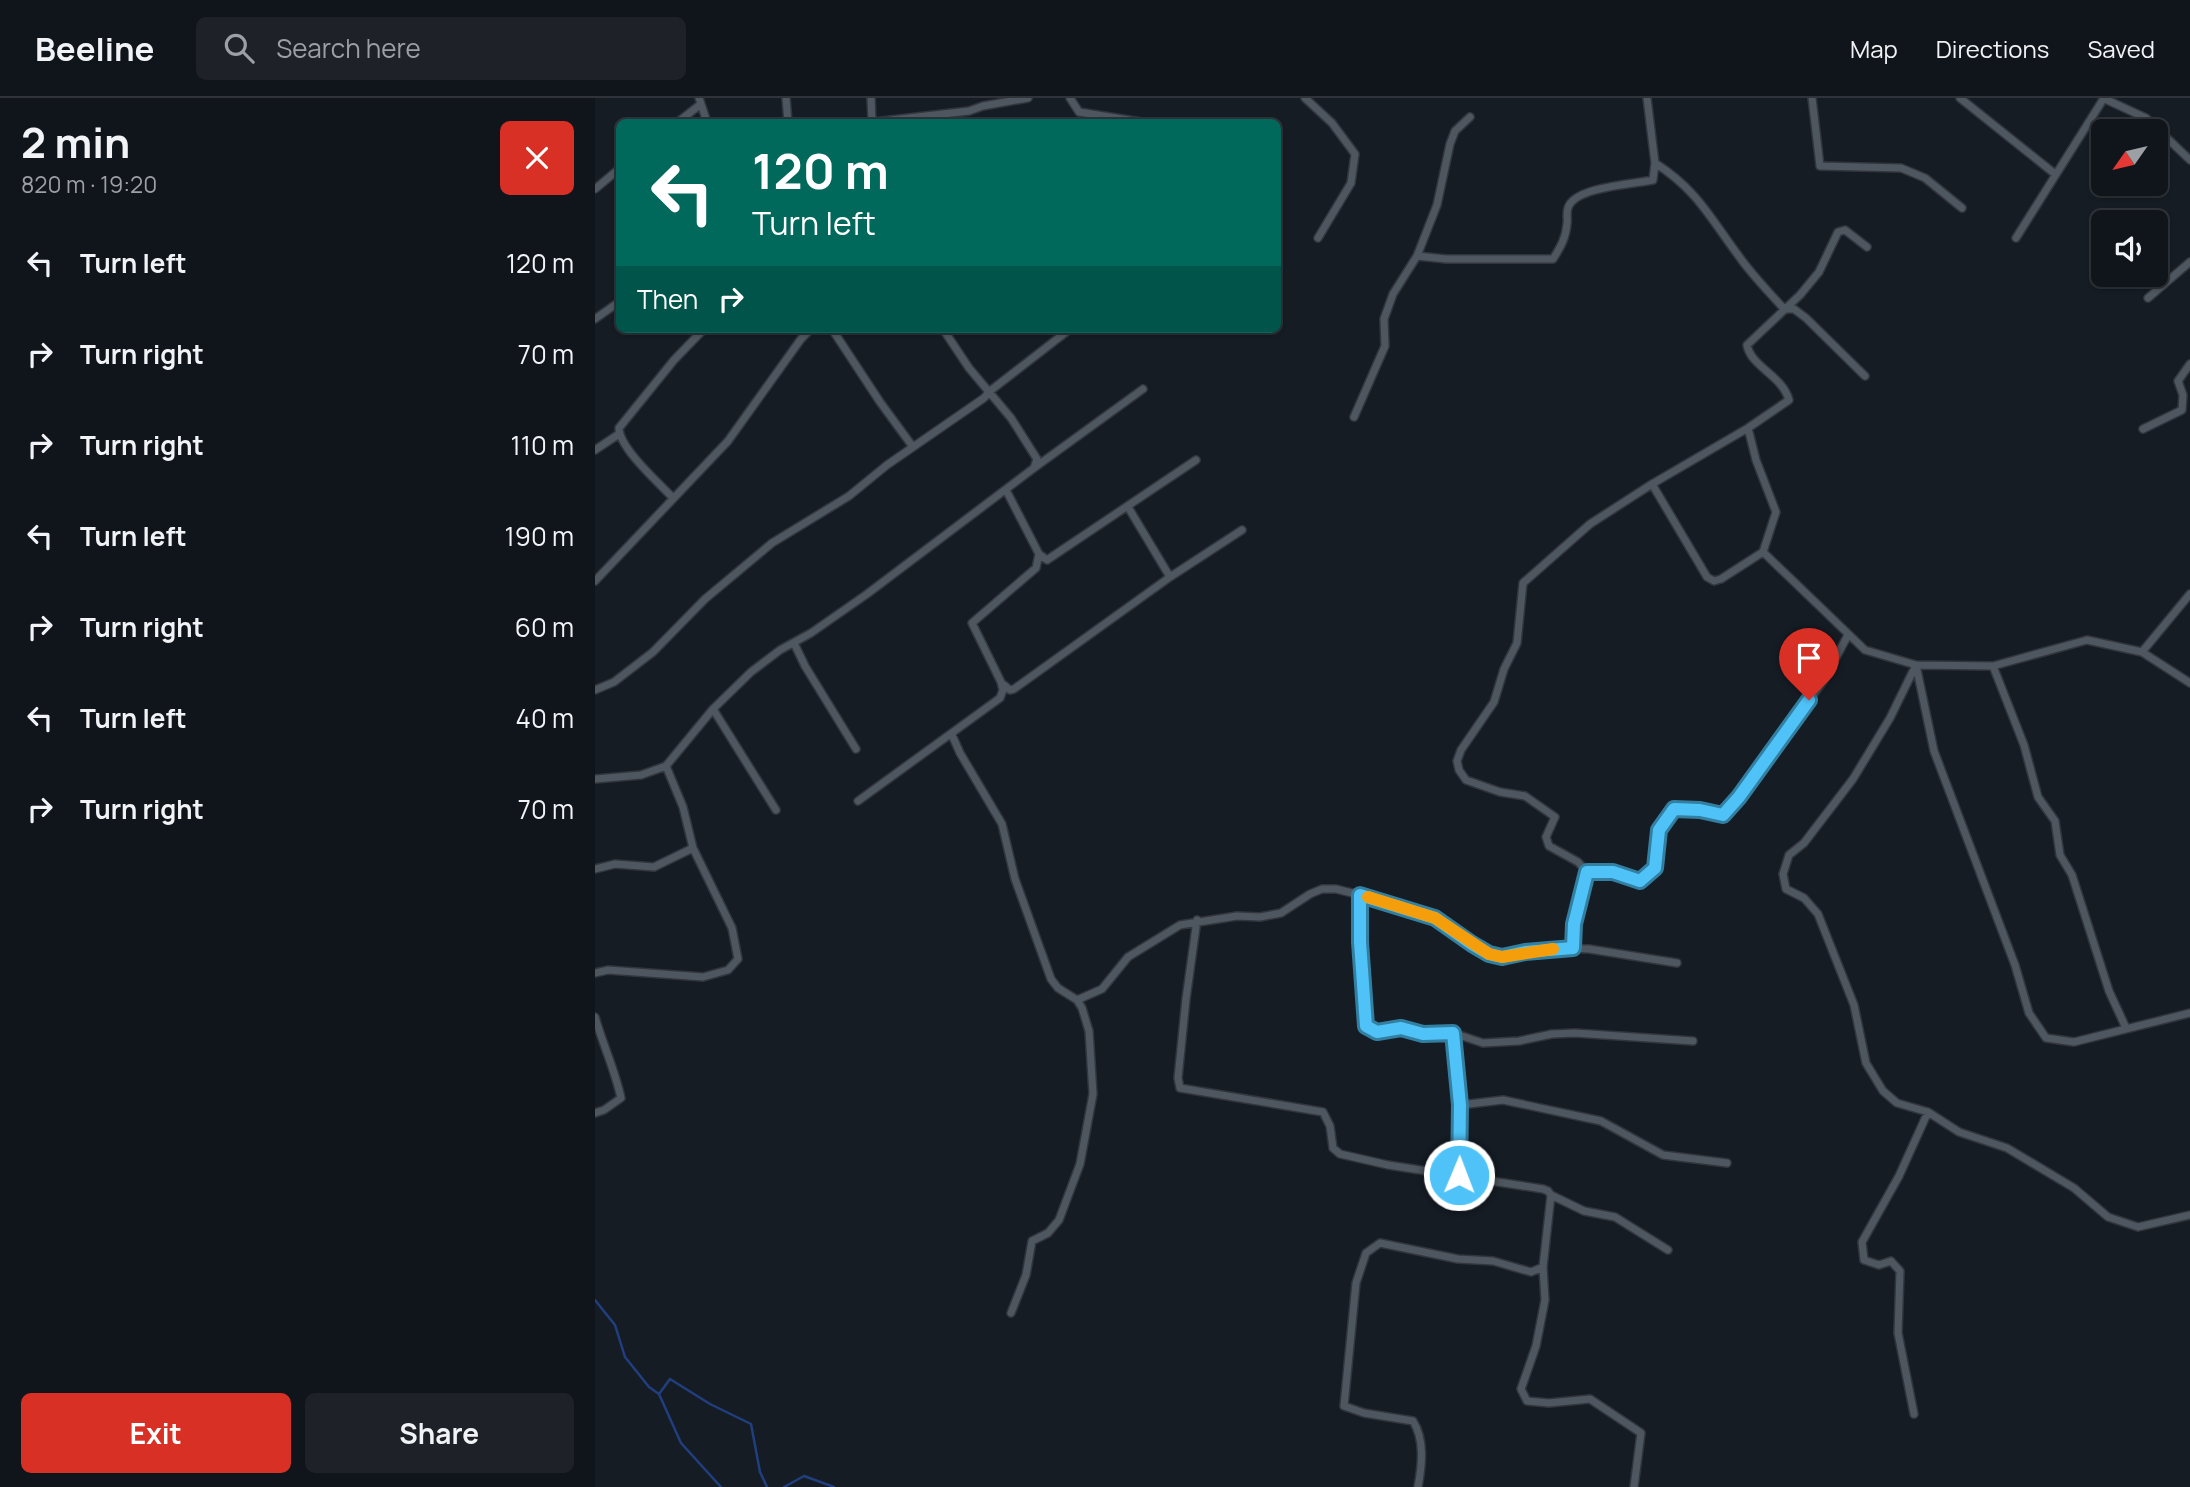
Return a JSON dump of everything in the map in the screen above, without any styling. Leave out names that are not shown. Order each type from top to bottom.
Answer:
[{"type":"street","points":[[786,98],[788,119]]},
{"type":"street","points":[[871,98],[873,119]]},
{"type":"street","points":[[899,119],[969,111],[1028,98]]},
{"type":"street","points":[[1070,98],[1079,112],[1122,119]]},
{"type":"street","points":[[1305,98],[1332,122],[1355,154],[1351,183],[1318,238]]},
{"type":"street","points":[[1417,256],[1446,259],[1553,259],[1563,243],[1568,208],[1574,199],[1599,188],[1653,180],[1655,163],[1647,98]]},
{"type":"street","points":[[1812,98],[1821,166],[1901,168],[1925,178],[1962,208]]},
{"type":"street","points":[[1959,98],[2055,174]]},
{"type":"street","points":[[2016,238],[2104,99],[2145,118],[2190,160]]},
{"type":"street","points":[[681,119],[700,101],[706,119]]},
{"type":"street","points":[[1354,417],[1385,346],[1384,319],[1393,294],[1417,256],[1437,205],[1455,131],[1470,117]]},
{"type":"street","points":[[1655,163],[1677,177],[1693,192],[1739,257],[1784,309],[1794,309],[1805,318],[1865,376]]},
{"type":"street","points":[[595,189],[616,172]]},
{"type":"street","points":[[1848,635],[1824,680],[1739,797],[1723,815],[1700,810],[1674,809],[1659,830],[1655,868],[1640,881],[1613,872],[1587,872],[1578,862],[1549,846],[1546,837],[1555,817],[1525,796],[1500,792],[1466,780],[1459,770],[1457,761],[1461,750],[1494,702],[1504,669],[1517,643],[1523,583],[1590,524],[1789,400],[1786,388],[1749,353],[1747,345],[1800,295],[1819,272],[1838,232],[1845,230],[1867,247]]},
{"type":"street","points":[[2148,298],[2190,262]]},
{"type":"street","points":[[595,319],[616,304]]},
{"type":"street","points":[[595,450],[619,434],[622,423],[700,333]]},
{"type":"street","points":[[595,581],[728,441],[807,333]]},
{"type":"street","points":[[835,333],[913,447]]},
{"type":"street","points":[[946,333],[969,368],[1011,418],[1037,459],[1034,468]]},
{"type":"street","points":[[595,690],[614,682],[653,652],[705,599],[772,543],[849,496],[984,398],[1065,333]]},
{"type":"street","points":[[2143,429],[2182,410],[2183,396],[2178,381],[2190,364]]},
{"type":"street","points":[[595,779],[641,775],[666,766],[713,709],[751,672],[867,594],[1143,390]]},
{"type":"street","points":[[1651,484],[1707,577],[1721,579],[1763,552],[1776,512],[1756,460],[1748,428]]},
{"type":"street","points":[[619,434],[632,453],[673,498]]},
{"type":"street","points":[[1006,489],[1039,554],[1043,559],[1051,559],[1196,460]]},
{"type":"street","points":[[1128,507],[1170,577]]},
{"type":"street","points":[[1001,682],[1007,689],[1014,690],[1170,577],[1242,530]]},
{"type":"street","points":[[1763,552],[1865,650],[1916,664],[1993,666],[2087,640],[2142,652],[2190,683]]},
{"type":"street","points":[[858,801],[1000,698],[1003,690],[1001,682],[972,623],[1036,568],[1039,554]]},
{"type":"street","points":[[2142,652],[2190,594]]},
{"type":"street","points":[[794,643],[805,666],[856,748]]},
{"type":"street","points":[[1916,664],[1934,751],[2015,965],[2029,1013],[2046,1038],[2074,1042],[2190,1013]]},
{"type":"street","points":[[1916,664],[1889,718],[1853,779],[1804,843],[1789,855],[1783,874],[1786,889],[1804,898],[1818,914],[1854,1005],[1866,1063],[1883,1091],[1897,1103],[1928,1112],[1959,1132],[2007,1148],[2074,1188],[2108,1217],[2138,1227],[2190,1215]]},
{"type":"street","points":[[1993,666],[2024,745],[2038,797],[2055,821],[2060,855],[2072,875],[2109,992],[2126,1028]]},
{"type":"street","points":[[713,709],[776,810]]},
{"type":"street","points":[[952,735],[1002,824],[1015,880],[1051,979],[1058,988],[1077,1000],[1089,1031],[1093,1094],[1080,1164],[1054,1228],[1033,1241],[1026,1275],[1011,1313]]},
{"type":"street","points":[[595,973],[608,970],[703,977],[728,970],[738,959],[732,928],[693,848],[683,807],[666,766]]},
{"type":"street","points":[[595,869],[615,864],[654,867],[693,848]]},
{"type":"street","points":[[1573,948],[1574,924],[1587,872]]},
{"type":"street","points":[[1077,1000],[1102,989],[1128,957],[1180,925],[1197,920],[1260,917],[1281,913],[1322,889],[1336,889],[1360,895],[1435,918],[1489,954],[1502,957],[1573,948],[1677,963]]},
{"type":"street","points":[[1360,895],[1360,942],[1366,1026],[1377,1032],[1401,1028],[1423,1034],[1453,1033],[1483,1043],[1575,1033],[1693,1041]]},
{"type":"street","points":[[1197,920],[1178,1078],[1180,1088],[1314,1109],[1326,1116],[1333,1148],[1340,1154],[1388,1166],[1543,1189],[1584,1211],[1615,1217],[1668,1250]]},
{"type":"street","points":[[595,1017],[602,1043],[617,1075],[621,1098],[595,1113]]},
{"type":"street","points":[[1453,1033],[1460,1105],[1459,1175]]},
{"type":"street","points":[[1460,1105],[1503,1100],[1601,1121],[1663,1155],[1727,1163]]},
{"type":"street","points":[[1914,1414],[1898,1333],[1900,1271],[1891,1261],[1879,1265],[1864,1260],[1862,1242],[1899,1176],[1928,1112]]},
{"type":"street","points":[[1551,1195],[1543,1267],[1545,1300],[1536,1346],[1521,1389],[1527,1401],[1549,1403],[1590,1399],[1641,1433],[1634,1487]]},
{"type":"street","points":[[1417,1487],[1421,1434],[1413,1421],[1364,1413],[1344,1406],[1356,1283],[1366,1253],[1380,1242],[1458,1259],[1493,1261],[1531,1272],[1543,1267]]},
{"type":"waterway","points":[[595,1300],[615,1325],[625,1357],[649,1387],[659,1394],[681,1443],[721,1487]]},
{"type":"waterway","points":[[659,1394],[670,1379],[710,1404],[751,1424],[760,1472],[767,1487]]},
{"type":"waterway","points":[[784,1487],[804,1476],[834,1487]]},
{"type":"slow traffic","points":[[1368,897],[1435,918],[1489,954],[1502,957],[1553,949]]},
{"type":"route","points":[[1459,1175],[1460,1105],[1453,1033],[1423,1034],[1401,1028],[1377,1032],[1366,1026],[1360,942],[1360,895],[1435,918],[1489,954],[1502,957],[1573,948],[1574,924],[1587,872],[1613,872],[1640,881],[1655,868],[1659,830],[1674,809],[1700,810],[1723,815],[1809,700]]}]
